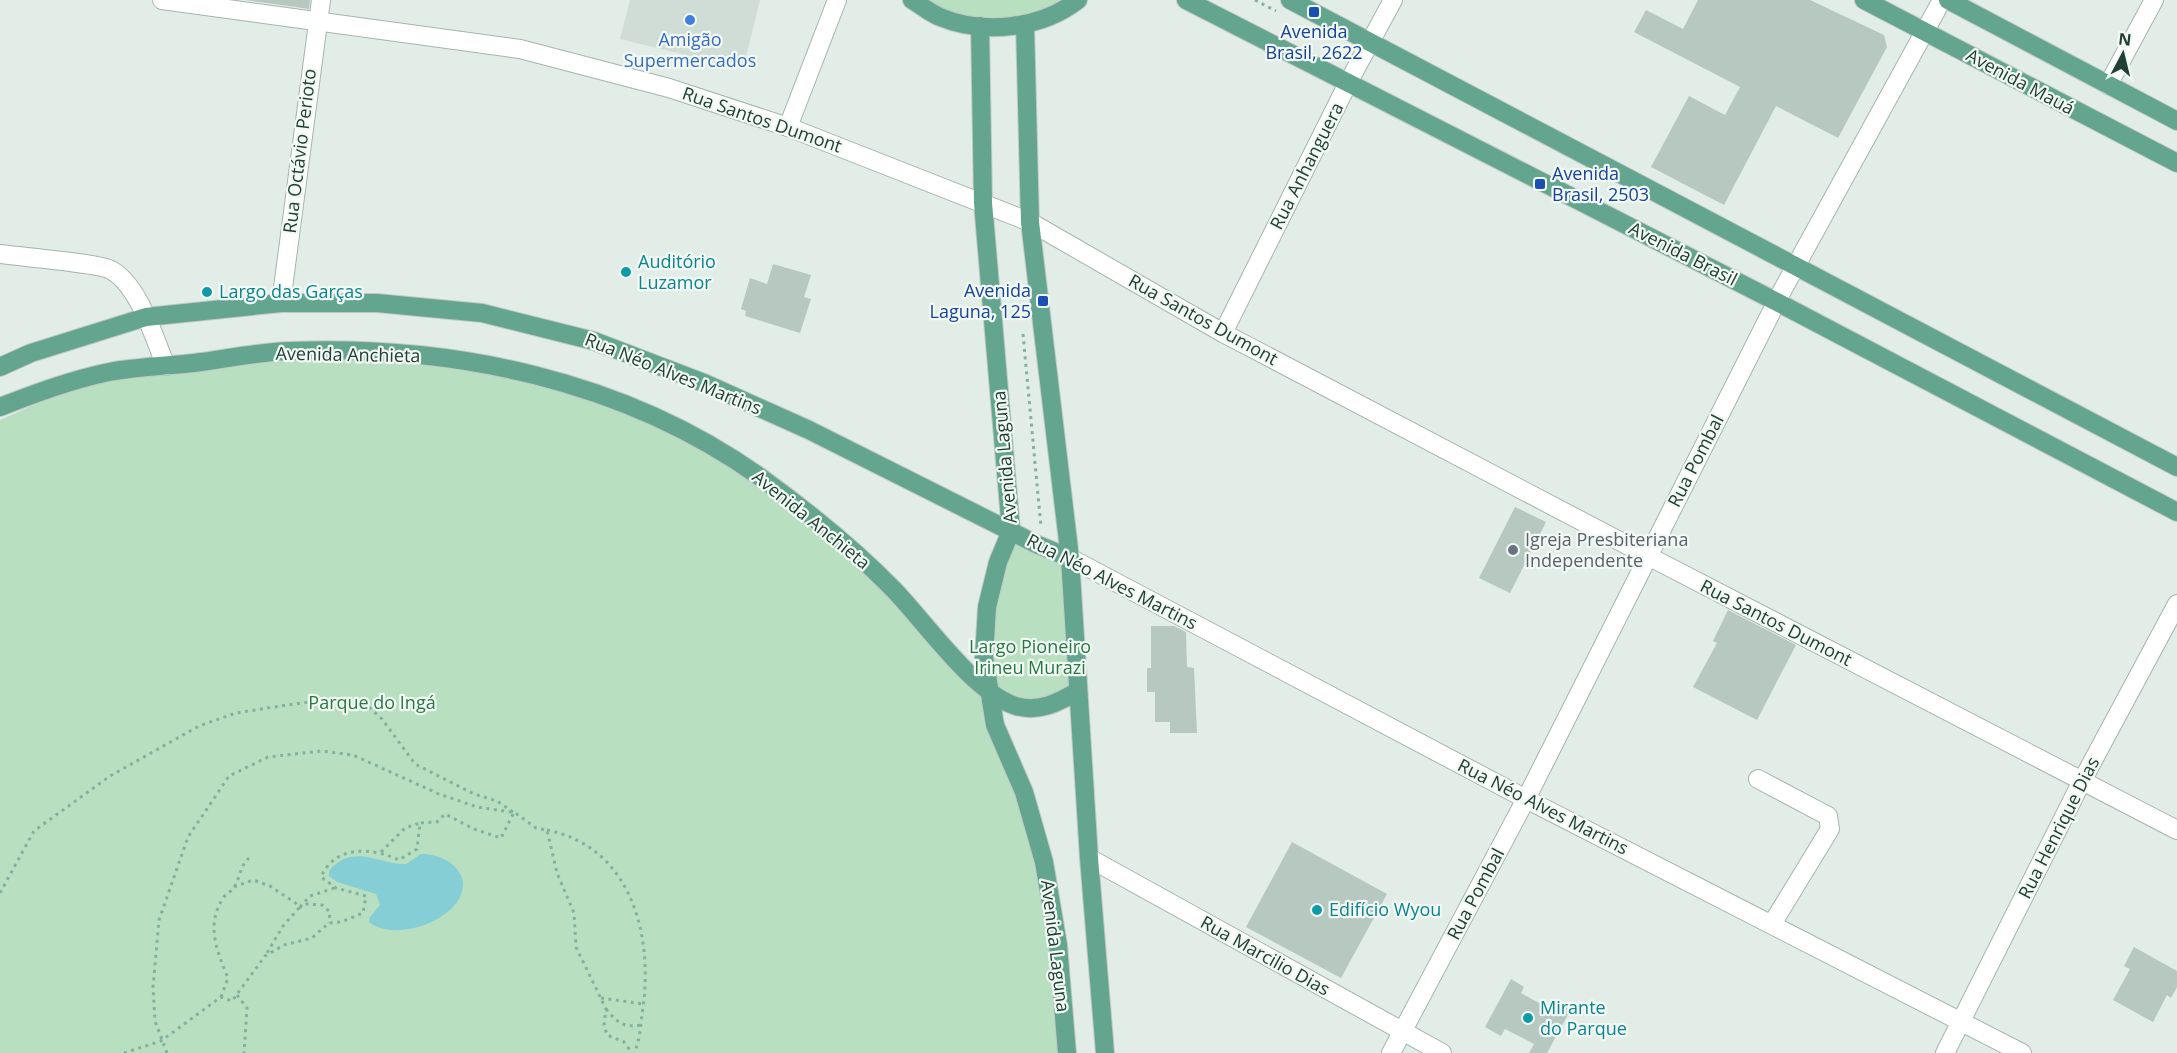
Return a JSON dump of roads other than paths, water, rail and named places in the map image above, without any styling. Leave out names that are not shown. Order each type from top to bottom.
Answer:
[{"type":"main road","points":[[912,0],[941,17],[980,26],[1011,27],[1051,16],[1078,0]]},
{"type":"main road","name":"Avenida Brasil","points":[[1186,0],[1349,81],[1777,302],[2177,513]]},
{"type":"main road","points":[[1290,0],[1369,44],[2177,467]]},
{"type":"main road","name":"Avenida Mauá","points":[[1864,0],[2177,163]]},
{"type":"main road","points":[[1948,0],[2177,121]]},
{"type":"main road","points":[[1025,24],[1030,222],[1070,558],[1089,858],[1105,1053]]},
{"type":"main road","name":"Avenida Laguna","points":[[980,26],[984,203],[1011,531],[998,562],[987,607],[984,657],[994,725],[1024,792],[1044,862],[1058,945],[1067,1053]]},
{"type":"main road","name":"Rua Néo Alves Martins","points":[[146,317],[281,303],[377,303],[482,313],[594,341],[704,383],[808,430],[1070,558]]},
{"type":"main road","points":[[0,367],[31,353],[146,317]]},
{"type":"main road","name":"Avenida Anchieta","points":[[0,407],[68,382],[112,372],[287,351],[400,352],[507,367],[592,391],[684,429],[759,477],[830,532],[893,589],[942,645],[989,691],[1017,706],[1048,707],[1078,691]]},
{"type":"street","name":"Rua Santos Dumont","points":[[162,0],[520,49],[669,88],[788,127],[984,203],[1030,222],[1223,333],[2177,830]]},
{"type":"street","name":"Rua Octávio Perioto","points":[[281,303],[321,0]]},
{"type":"street","points":[[788,127],[837,0]]},
{"type":"street","name":"Rua Anhanguera","points":[[1223,333],[1349,81],[1393,0]]},
{"type":"street","name":"Rua Pombal","points":[[1391,1053],[1526,799],[1777,302],[1923,31],[1942,0]]},
{"type":"street","points":[[2108,85],[2154,0]]},
{"type":"street","points":[[0,254],[110,269],[125,282],[146,317],[166,366]]},
{"type":"street","name":"Rua Néo Alves Martins","points":[[1070,558],[1526,799],[2022,1053]]},
{"type":"street","name":"Rua Henrique Dias","points":[[1945,1053],[2082,781],[2177,604]]},
{"type":"street","points":[[1758,779],[1828,816],[1831,822],[1830,829],[1772,924]]},
{"type":"street","name":"Rua Marcilio Dias","points":[[1089,858],[1442,1053]]},
{"type":"water","points":[[421,854],[439,857],[455,866],[463,881],[463,890],[452,908],[442,916],[418,927],[391,930],[369,922],[370,917],[380,905],[376,894],[337,882],[329,876],[329,871],[338,862],[347,858],[357,856],[406,864]]},
{"type":"place","name":"Avenida Brasil, 2622","points":[[1314,12]]},
{"type":"place","name":"Amigão Supermercados","points":[[690,20]]},
{"type":"place","name":"Avenida Brasil, 2503","points":[[1540,184]]},
{"type":"place","name":"Auditório Luzamor","points":[[626,272]]},
{"type":"place","name":"Largo das Garças","points":[[207,292]]},
{"type":"place","name":"Avenida Laguna, 125","points":[[1043,301]]},
{"type":"place","name":"Igreja Presbiteriana Independente","points":[[1513,550]]},
{"type":"place","name":"Edifício Wyou","points":[[1317,910]]},
{"type":"place","name":"Mirante do Parque","points":[[1528,1018]]},
{"type":"park label","name":"Largo Pioneiro Irineu Murazi","points":[[1030,657]]},
{"type":"park label","name":"Parque do Ingá","points":[[372,703]]}]
